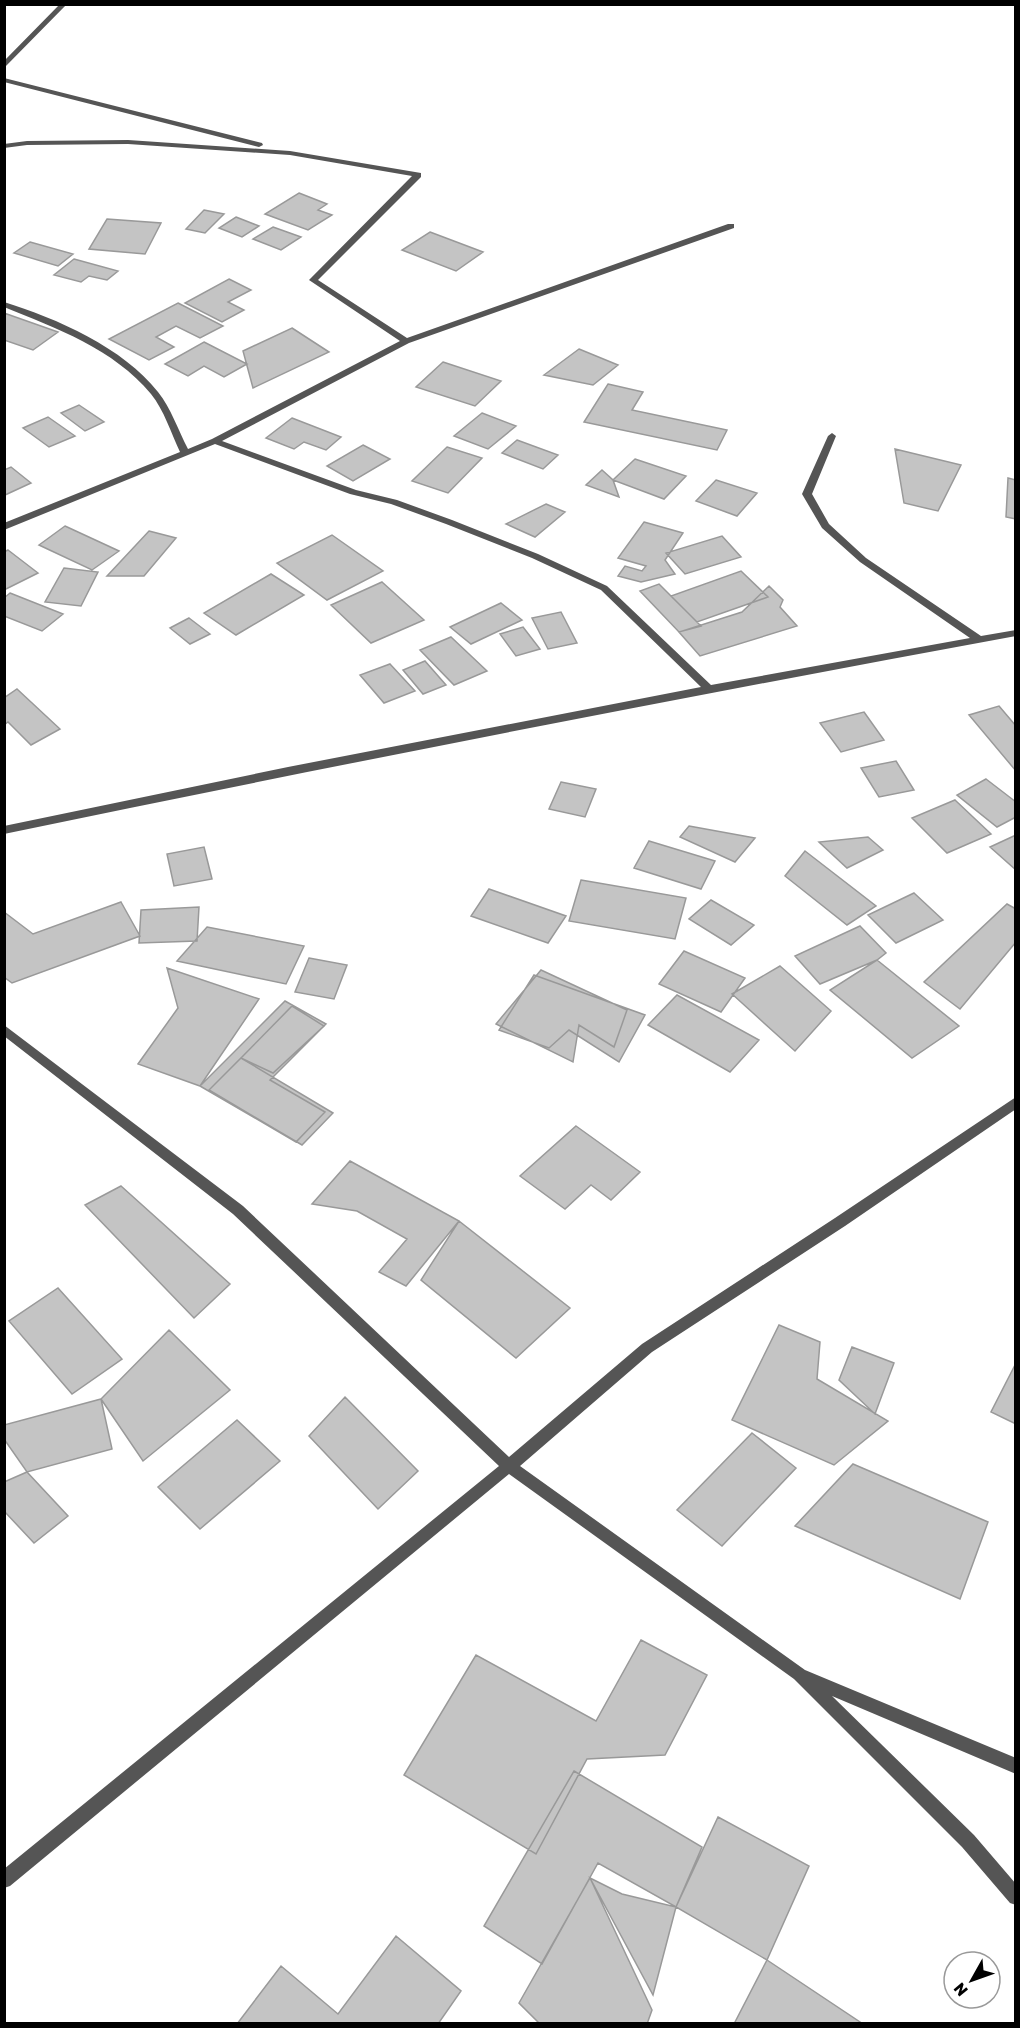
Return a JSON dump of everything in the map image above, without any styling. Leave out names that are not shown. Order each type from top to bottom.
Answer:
[{"type":"street","points":[[4,66],[64,4]]},
{"type":"street","points":[[4,80],[290,153],[418,175],[313,280],[406,341]]},
{"type":"street","points":[[4,146],[27,143],[128,142],[290,153]]},
{"type":"street","points":[[4,527],[215,441],[406,341],[731,226]]},
{"type":"street","points":[[4,304],[83,337],[129,369],[154,393],[185,453]]},
{"type":"street","points":[[832,436],[807,494],[825,526],[863,560],[978,639]]},
{"type":"street","points":[[215,441],[353,492],[394,502],[449,522],[535,556],[604,588],[709,689]]},
{"type":"street","points":[[4,830],[288,771],[709,689],[1016,633]]},
{"type":"street","points":[[4,1029],[238,1210],[509,1466],[799,1674],[968,1841],[1016,1897]]},
{"type":"street","points":[[4,1880],[509,1466],[647,1348],[840,1222],[1016,1102]]},
{"type":"street","points":[[799,1674],[1016,1766]]},
{"type":"building","points":[[299,193],[327,204],[318,210],[332,215],[308,230],[265,214]]},
{"type":"building","points":[[204,210],[224,214],[205,233],[186,229]]},
{"type":"building","points":[[236,217],[259,226],[242,237],[219,228]]},
{"type":"building","points":[[107,219],[161,223],[145,254],[89,249]]},
{"type":"building","points":[[273,227],[301,237],[281,250],[253,239]]},
{"type":"building","points":[[430,232],[483,252],[456,271],[402,250]]},
{"type":"building","points":[[30,242],[73,254],[58,266],[14,253]]},
{"type":"building","points":[[74,259],[118,271],[107,280],[89,276],[81,282],[54,275]]},
{"type":"building","points":[[229,279],[251,290],[228,302],[244,310],[222,322],[185,303]]},
{"type":"building","points":[[178,303],[223,326],[200,338],[176,326],[156,337],[174,347],[149,360],[109,339]]},
{"type":"building","points":[[4,313],[58,332],[33,350],[4,340]]},
{"type":"building","points":[[292,328],[329,352],[253,388],[243,351]]},
{"type":"building","points":[[204,342],[247,364],[224,377],[204,366],[188,376],[165,364]]},
{"type":"building","points":[[579,349],[618,365],[593,385],[544,375]]},
{"type":"building","points":[[443,362],[501,381],[475,406],[416,387]]},
{"type":"building","points":[[608,384],[643,392],[632,410],[727,430],[717,450],[584,422]]},
{"type":"building","points":[[79,405],[104,422],[85,431],[61,413]]},
{"type":"building","points":[[482,413],[516,426],[488,449],[454,436]]},
{"type":"building","points":[[48,417],[75,436],[49,447],[23,428]]},
{"type":"building","points":[[292,418],[341,437],[326,450],[304,442],[294,449],[266,438]]},
{"type":"building","points":[[517,440],[558,455],[543,469],[502,453]]},
{"type":"building","points":[[363,445],[390,459],[353,481],[327,466]]},
{"type":"building","points":[[447,447],[482,458],[448,493],[412,481]]},
{"type":"building","points":[[895,449],[961,465],[938,511],[904,503]]},
{"type":"building","points":[[635,459],[686,476],[664,499],[613,480]]},
{"type":"building","points":[[11,467],[31,483],[5,495],[4,470]]},
{"type":"building","points":[[602,470],[613,480],[619,497],[586,485]]},
{"type":"building","points":[[1008,478],[1016,480],[1016,519],[1006,517]]},
{"type":"building","points":[[716,480],[757,493],[737,516],[696,501]]},
{"type":"building","points":[[546,504],[565,512],[535,537],[506,524]]},
{"type":"building","points":[[644,522],[683,533],[665,560],[675,574],[641,582],[618,576],[625,566],[642,571],[646,566],[618,558]]},
{"type":"building","points":[[65,526],[119,551],[92,570],[39,545]]},
{"type":"building","points":[[149,531],[176,538],[144,576],[107,576]]},
{"type":"building","points":[[332,535],[383,571],[327,600],[277,563]]},
{"type":"building","points":[[722,536],[741,557],[685,574],[666,553]]},
{"type":"building","points":[[8,550],[38,573],[4,590],[4,552]]},
{"type":"building","points":[[64,568],[98,572],[81,606],[45,602]]},
{"type":"building","points":[[741,571],[768,597],[697,622],[671,596]]},
{"type":"building","points":[[271,574],[304,595],[236,635],[204,613]]},
{"type":"building","points":[[382,582],[424,620],[371,643],[331,605]]},
{"type":"building","points":[[659,584],[701,626],[679,632],[640,591]]},
{"type":"building","points":[[769,586],[783,600],[780,607],[797,626],[700,656],[679,632],[742,612]]},
{"type":"building","points":[[10,593],[63,614],[42,631],[4,616],[4,598]]},
{"type":"building","points":[[501,603],[522,620],[471,644],[450,627]]},
{"type":"building","points":[[561,612],[577,643],[548,649],[532,618]]},
{"type":"building","points":[[189,618],[210,634],[190,644],[170,628]]},
{"type":"building","points":[[523,627],[540,649],[516,656],[500,634]]},
{"type":"building","points":[[451,637],[487,671],[454,685],[420,650]]},
{"type":"building","points":[[425,661],[446,685],[423,694],[403,670]]},
{"type":"building","points":[[390,664],[415,691],[384,703],[360,675]]},
{"type":"building","points":[[17,689],[60,729],[31,745],[8,722],[4,725],[4,698]]},
{"type":"building","points":[[999,706],[1016,726],[1016,771],[969,715]]},
{"type":"building","points":[[864,712],[884,740],[841,752],[820,723]]},
{"type":"building","points":[[896,761],[914,790],[879,797],[861,768]]},
{"type":"building","points":[[986,779],[1016,802],[1016,817],[997,827],[957,795]]},
{"type":"building","points":[[561,782],[596,789],[585,817],[549,809]]},
{"type":"building","points":[[955,800],[991,834],[947,853],[912,818]]},
{"type":"building","points":[[689,826],[755,838],[735,862],[680,837]]},
{"type":"building","points":[[1016,835],[1016,870],[990,847]]},
{"type":"building","points":[[868,837],[883,850],[847,868],[819,842]]},
{"type":"building","points":[[649,841],[715,861],[701,889],[634,868]]},
{"type":"building","points":[[204,847],[212,879],[174,886],[167,854]]},
{"type":"building","points":[[805,851],[876,906],[847,925],[785,876]]},
{"type":"building","points":[[581,880],[686,898],[675,939],[569,921]]},
{"type":"building","points":[[489,889],[566,916],[548,943],[471,916]]},
{"type":"building","points":[[914,893],[943,920],[896,943],[868,915]]},
{"type":"building","points":[[711,900],[754,925],[731,945],[689,919]]},
{"type":"building","points":[[121,902],[140,936],[12,983],[4,977],[4,912],[33,934]]},
{"type":"building","points":[[1007,904],[1016,909],[1016,942],[960,1009],[924,982]]},
{"type":"building","points":[[199,907],[197,941],[139,943],[141,910]]},
{"type":"building","points":[[860,926],[886,953],[877,960],[820,984],[795,956]]},
{"type":"building","points":[[207,927],[304,946],[286,984],[177,961]]},
{"type":"building","points":[[684,951],[745,978],[721,1012],[659,984]]},
{"type":"building","points":[[309,958],[347,965],[334,999],[295,992]]},
{"type":"building","points":[[877,960],[959,1026],[912,1058],[830,990]]},
{"type":"building","points":[[780,966],[831,1011],[795,1051],[732,994]]},
{"type":"building","points":[[167,968],[259,999],[200,1086],[138,1064],[178,1008]]},
{"type":"building","points":[[541,970],[627,1010],[614,1047],[579,1025],[573,1062],[496,1024]]},
{"type":"building","points":[[534,975],[645,1015],[619,1062],[569,1030],[549,1048],[499,1030]]},
{"type":"building","points":[[677,995],[759,1040],[730,1072],[648,1025]]},
{"type":"building","points":[[285,1001],[326,1024],[270,1080],[325,1112],[296,1142],[200,1086]]},
{"type":"building","points":[[292,1006],[324,1026],[273,1073],[241,1058]]},
{"type":"building","points":[[241,1058],[333,1113],[302,1145],[209,1090]]},
{"type":"building","points":[[576,1126],[640,1172],[611,1200],[591,1185],[565,1209],[520,1176]]},
{"type":"building","points":[[350,1161],[459,1221],[406,1286],[379,1272],[407,1239],[357,1211],[312,1204]]},
{"type":"building","points":[[121,1186],[230,1284],[194,1318],[85,1205]]},
{"type":"building","points":[[459,1221],[570,1308],[516,1358],[421,1280]]},
{"type":"building","points":[[58,1288],[122,1359],[72,1394],[9,1321]]},
{"type":"building","points":[[779,1325],[820,1342],[817,1379],[888,1421],[834,1465],[732,1420]]},
{"type":"building","points":[[169,1330],[230,1390],[143,1461],[101,1399]]},
{"type":"building","points":[[852,1347],[894,1363],[875,1414],[839,1380]]},
{"type":"building","points":[[1016,1363],[1016,1424],[991,1412]]},
{"type":"building","points":[[345,1397],[418,1471],[378,1509],[309,1436]]},
{"type":"building","points":[[101,1399],[112,1449],[27,1472],[4,1439],[4,1425]]},
{"type":"building","points":[[237,1420],[280,1461],[200,1529],[158,1487]]},
{"type":"building","points":[[752,1433],[796,1468],[722,1546],[677,1510]]},
{"type":"building","points":[[853,1464],[988,1522],[960,1599],[795,1526]]},
{"type":"building","points":[[27,1472],[68,1516],[34,1543],[4,1511],[4,1482]]},
{"type":"building","points":[[641,1640],[707,1675],[665,1755],[587,1759],[536,1854],[404,1775],[476,1655],[596,1721]]},
{"type":"building","points":[[574,1771],[702,1847],[676,1907],[598,1863],[542,1964],[484,1926]]},
{"type":"building","points":[[718,1817],[809,1866],[767,1960],[676,1907]]},
{"type":"building","points":[[590,1878],[652,2010],[647,2024],[540,2024],[519,2003]]},
{"type":"building","points":[[590,1878],[622,1894],[676,1907],[653,1995]]},
{"type":"building","points":[[396,1936],[461,1991],[438,2024],[237,2024],[281,1966],[338,2014]]},
{"type":"building","points":[[767,1960],[863,2024],[734,2024]]}]
